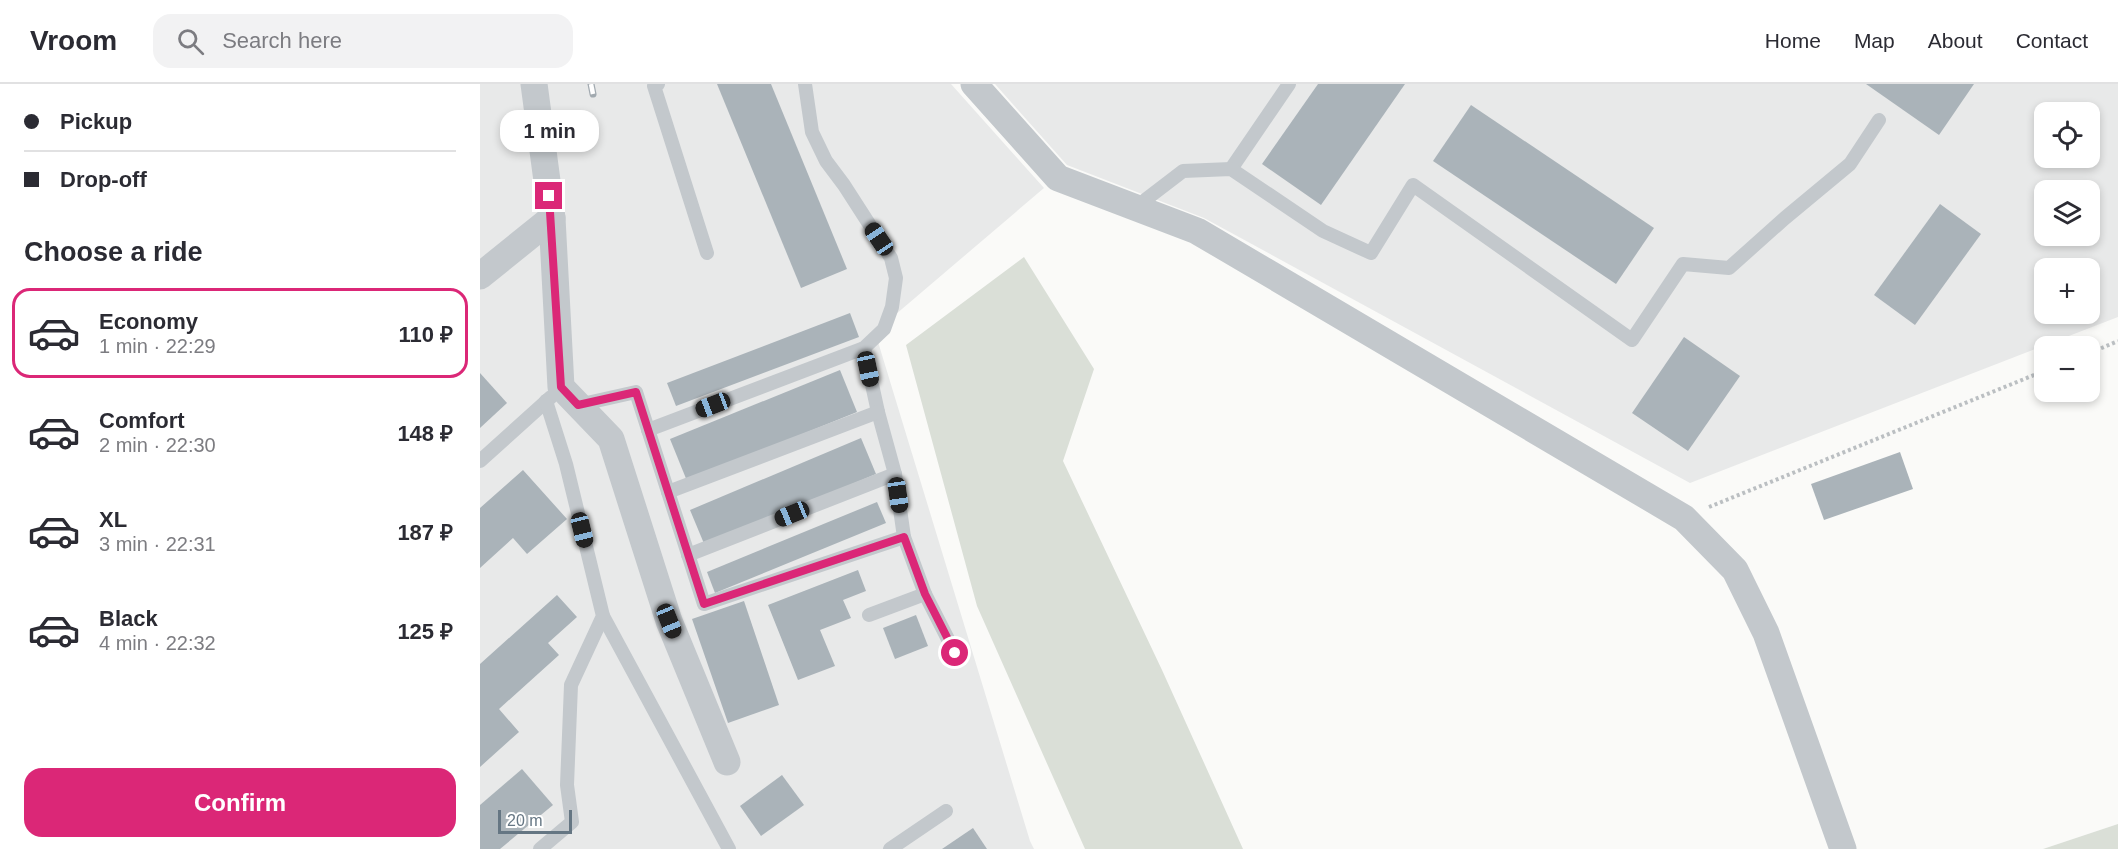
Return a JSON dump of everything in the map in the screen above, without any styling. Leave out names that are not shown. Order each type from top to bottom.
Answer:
[{"type":"street","points":[[534,84],[552,218],[562,398],[610,439],[669,621],[727,762]]},
{"type":"street","points":[[974,84],[1058,178],[1197,231],[1684,518],[1735,570],[1761,623],[1843,849]]},
{"type":"street","points":[[480,276],[552,218]]},
{"type":"lane","points":[[648,430],[864,348],[884,330],[892,307],[896,278],[891,258],[844,185],[826,162],[812,132],[805,84]]},
{"type":"lane","points":[[1231,169],[1289,84]]},
{"type":"lane","points":[[655,85],[707,253]]},
{"type":"lane","points":[[1136,207],[1183,171],[1231,169],[1323,231],[1371,253],[1413,185],[1632,340],[1683,264],[1729,268],[1850,164],[1878,120]]},
{"type":"lane","points":[[864,348],[895,474],[904,537],[925,594],[955,653]]},
{"type":"lane","points":[[480,461],[562,398],[636,392],[704,604],[904,537]]},
{"type":"lane","points":[[562,398],[566,464],[603,616],[729,849]]},
{"type":"lane","points":[[668,492],[878,412]]},
{"type":"lane","points":[[688,555],[895,474]]},
{"type":"lane","points":[[869,615],[925,594]]},
{"type":"lane","points":[[540,849],[572,822],[567,785],[571,685],[603,616]]},
{"type":"lane","points":[[890,849],[946,811]]},
{"type":"path","points":[[2100,349],[2118,341]]},
{"type":"path","points":[[1684,518],[2034,375]]},
{"type":"shaded area","points":[[480,84],[951,84],[1044,188],[875,332],[1034,849],[480,849]]},
{"type":"shaded area","points":[[995,84],[2118,84],[2118,317],[2100,324],[2100,258],[2034,258],[2034,324],[2100,324],[2069,336],[2034,336],[2034,350],[1690,483],[1204,218],[1067,165]]},
{"type":"shaded area","points":[[1024,257],[1094,369],[1063,461],[1162,670],[1243,849],[1085,849],[977,606],[906,345]]},
{"type":"shaded area","points":[[2118,824],[2118,849],[2043,849]]},
{"type":"building","points":[[717,84],[771,84],[847,269],[801,288]]},
{"type":"building","points":[[1318,84],[1405,84],[1321,205],[1262,164]]},
{"type":"building","points":[[1866,84],[1974,84],[1939,135]]},
{"type":"building","points":[[1471,105],[1654,228],[1616,284],[1433,161]]},
{"type":"building","points":[[1940,204],[1981,234],[1915,325],[1874,295]]},
{"type":"building","points":[[850,313],[859,337],[676,406],[667,383]]},
{"type":"building","points":[[1684,337],[1740,376],[1688,451],[1632,413]]},
{"type":"building","points":[[840,370],[857,412],[687,481],[670,439]]},
{"type":"building","points":[[480,373],[507,403],[480,428]]},
{"type":"building","points":[[861,438],[876,474],[705,546],[690,510]]},
{"type":"building","points":[[1900,452],[1913,489],[1824,520],[1811,484]]},
{"type":"building","points":[[523,470],[567,519],[527,554],[513,538],[480,568],[480,508]]},
{"type":"building","points":[[877,502],[886,523],[715,593],[707,572]]},
{"type":"building","points":[[858,570],[866,591],[843,600],[851,618],[820,630],[835,666],[798,680],[768,605]]},
{"type":"building","points":[[557,595],[577,617],[548,643],[559,655],[499,709],[519,732],[480,767],[480,664]]},
{"type":"building","points":[[744,601],[779,705],[728,723],[692,619]]},
{"type":"building","points":[[916,615],[928,646],[895,659],[883,628]]},
{"type":"building","points":[[522,769],[553,805],[500,849],[480,849],[480,805]]},
{"type":"building","points":[[782,775],[804,805],[761,836],[740,806]]},
{"type":"building","points":[[973,828],[987,849],[942,849]]},
{"type":"railway","points":[[591,84],[593,94]]},
{"type":"route","points":[[549,196],[561,387],[578,405],[636,392],[704,604],[904,537],[925,594],[955,653]]}]
